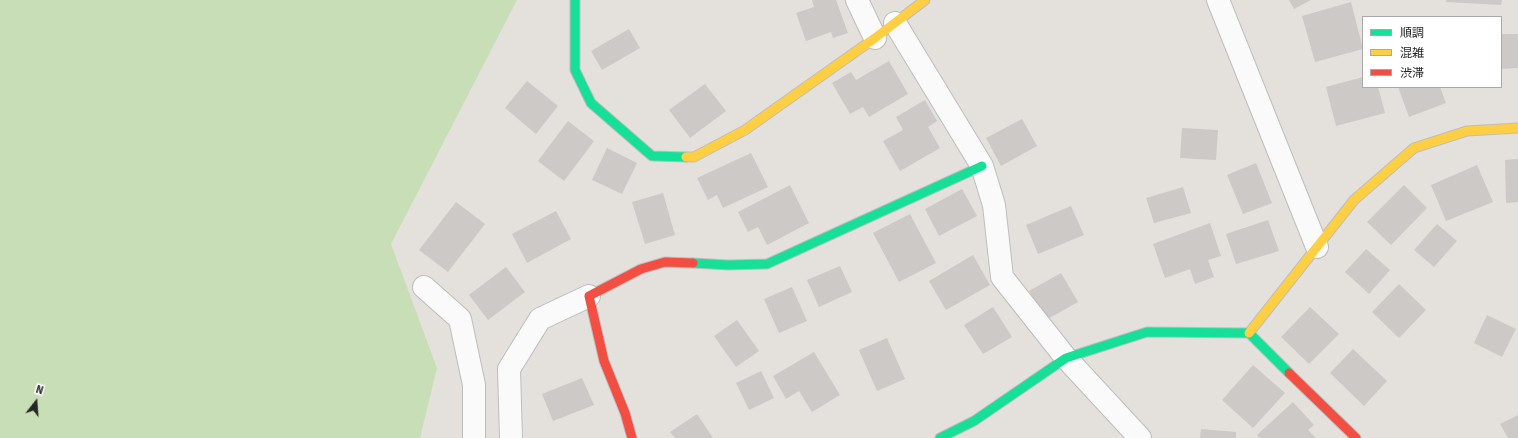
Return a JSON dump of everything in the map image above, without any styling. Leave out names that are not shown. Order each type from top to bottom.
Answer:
[{"type":"street","points":[[575,0],[575,70],[591,103],[652,156],[694,157],[745,130],[875,38],[925,0]]},
{"type":"street","points":[[857,0],[875,38]]},
{"type":"street","points":[[1218,0],[1317,247]]},
{"type":"street","points":[[895,23],[982,166],[994,205],[1002,277],[1066,358],[1140,438]]},
{"type":"street","points":[[1249,333],[1354,200],[1414,148],[1467,131],[1518,128]]},
{"type":"street","points":[[511,438],[509,369],[540,319],[589,296],[641,268],[665,262],[728,265],[766,264],[982,166]]},
{"type":"street","points":[[424,287],[460,319],[474,385],[474,438]]},
{"type":"street","points":[[589,296],[604,361],[625,413],[632,438]]},
{"type":"street","points":[[940,438],[974,421],[1066,358],[1147,332],[1249,333],[1356,438]]},
{"type":"green space","points":[[0,0],[517,0],[391,244],[437,368],[420,438],[0,438]]},
{"type":"building","points":[[812,0],[836,0],[848,33],[833,38],[831,32],[806,41],[796,13],[814,7]]},
{"type":"building","points":[[1289,0],[1311,0],[1294,9]]},
{"type":"building","points":[[1446,0],[1502,0],[1501,5],[1446,2]]},
{"type":"building","points":[[1351,2],[1362,49],[1315,62],[1302,16]]},
{"type":"building","points":[[629,29],[640,48],[602,70],[591,51]]},
{"type":"building","points":[[1502,34],[1518,34],[1518,68],[1502,69]]},
{"type":"building","points":[[889,61],[908,94],[869,117],[863,107],[850,114],[832,83],[851,72],[856,80]]},
{"type":"building","points":[[1362,77],[1362,88],[1378,88],[1385,113],[1336,126],[1326,87]]},
{"type":"building","points":[[527,81],[558,106],[536,134],[505,108]]},
{"type":"building","points":[[705,84],[726,111],[690,138],[669,110]]},
{"type":"building","points":[[1398,88],[1440,88],[1446,103],[1409,117]]},
{"type":"building","points":[[925,100],[937,121],[928,127],[940,148],[900,171],[883,141],[903,130],[896,117]]},
{"type":"building","points":[[1022,119],[1037,146],[1001,166],[986,138]]},
{"type":"building","points":[[568,121],[594,141],[564,181],[538,161]]},
{"type":"building","points":[[1182,128],[1218,130],[1216,160],[1180,158]]},
{"type":"building","points":[[607,148],[637,163],[622,194],[592,180]]},
{"type":"building","points":[[751,153],[768,187],[723,208],[717,195],[708,200],[697,178]]},
{"type":"building","points":[[1518,159],[1518,202],[1506,203],[1505,160]]},
{"type":"building","points":[[1256,163],[1272,203],[1243,214],[1227,175]]},
{"type":"building","points":[[1477,165],[1493,202],[1446,221],[1431,185]]},
{"type":"building","points":[[790,185],[809,223],[767,245],[758,227],[748,232],[738,212]]},
{"type":"building","points":[[1404,185],[1427,208],[1391,245],[1367,222]]},
{"type":"building","points":[[1183,187],[1191,213],[1154,223],[1146,198]]},
{"type":"building","points":[[962,189],[977,216],[939,236],[925,209]]},
{"type":"building","points":[[663,193],[675,235],[645,244],[632,202]]},
{"type":"building","points":[[456,202],[485,224],[448,272],[419,250]]},
{"type":"building","points":[[1071,206],[1084,235],[1038,254],[1026,225]]},
{"type":"building","points":[[556,211],[571,239],[527,263],[512,234]]},
{"type":"building","points":[[910,214],[936,263],[899,282],[873,233]]},
{"type":"building","points":[[1268,220],[1279,251],[1236,264],[1226,234]]},
{"type":"building","points":[[1210,223],[1221,256],[1208,260],[1214,277],[1195,284],[1190,269],[1165,278],[1153,244]]},
{"type":"building","points":[[1437,224],[1457,241],[1434,267],[1414,250]]},
{"type":"building","points":[[1366,249],[1390,270],[1369,294],[1345,272]]},
{"type":"building","points":[[973,255],[990,285],[946,310],[929,281]]},
{"type":"building","points":[[840,266],[852,292],[819,307],[807,280]]},
{"type":"building","points":[[506,267],[525,292],[488,320],[469,295]]},
{"type":"building","points":[[1061,273],[1078,302],[1046,320],[1029,291]]},
{"type":"building","points":[[1399,284],[1426,310],[1399,338],[1372,312]]},
{"type":"building","points":[[792,287],[807,321],[779,333],[764,299]]},
{"type":"building","points":[[993,307],[1012,337],[983,354],[964,325]]},
{"type":"building","points":[[1310,307],[1339,334],[1309,364],[1281,337]]},
{"type":"building","points":[[1487,315],[1516,329],[1502,357],[1474,343]]},
{"type":"building","points":[[737,320],[759,351],[736,367],[714,336]]},
{"type":"building","points":[[887,338],[905,379],[877,391],[859,350]]},
{"type":"building","points":[[1353,349],[1387,381],[1364,406],[1330,373]]},
{"type":"building","points":[[814,352],[840,395],[812,412],[799,391],[786,399],[773,376]]},
{"type":"building","points":[[1253,365],[1285,393],[1253,428],[1222,400]]},
{"type":"building","points":[[761,371],[774,398],[749,410],[736,383]]},
{"type":"building","points":[[582,378],[594,405],[553,421],[542,394]]},
{"type":"building","points":[[1293,402],[1314,425],[1308,430],[1316,438],[1260,438],[1257,435]]},
{"type":"building","points":[[697,414],[713,438],[675,438],[670,432]]},
{"type":"building","points":[[1518,415],[1518,438],[1508,438],[1500,424]]},
{"type":"building","points":[[1201,429],[1236,432],[1236,438],[1200,438]]},
{"type":"traffic: fast","points":[[575,0],[575,70],[591,103],[652,156],[686,157]]},
{"type":"traffic: fast","points":[[693,263],[728,265],[767,264],[982,166]]},
{"type":"traffic: fast","points":[[940,438],[974,421],[1066,358],[1147,332],[1249,333],[1289,373]]},
{"type":"traffic: slow","points":[[686,157],[694,157],[745,130],[875,38],[925,0]]},
{"type":"traffic: slow","points":[[1249,333],[1354,200],[1414,148],[1467,131],[1518,128]]},
{"type":"traffic: jam","points":[[632,438],[625,413],[604,361],[589,296],[641,269],[665,262],[693,263]]},
{"type":"traffic: jam","points":[[1289,373],[1356,438]]}]
